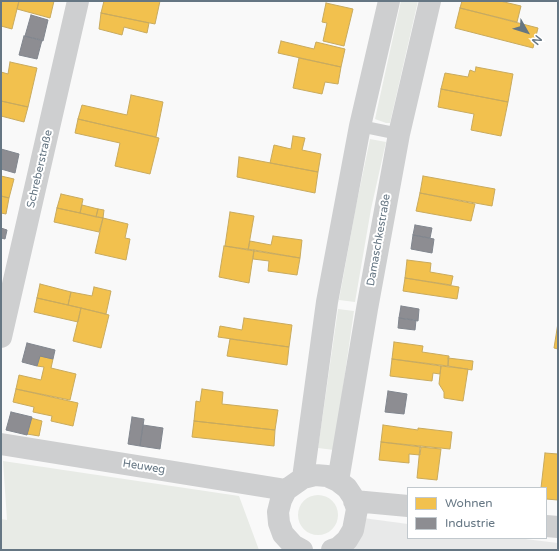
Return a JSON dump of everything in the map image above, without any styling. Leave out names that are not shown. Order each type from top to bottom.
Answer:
[{"type":"street","name":"Schreberstraße","points":[[1,337],[78,1]]},
{"type":"street","points":[[303,478],[327,302],[360,126],[389,1]]},
{"type":"street","name":"Damaschkestraße","points":[[338,481],[367,309],[399,134],[430,1]]},
{"type":"street","name":"Heuweg","points":[[1,444],[286,490]]},
{"type":"street","points":[[302,550],[288,540],[279,523],[278,512],[281,500],[286,490],[303,478],[315,475],[327,476],[338,481],[347,488],[357,509],[353,530],[347,540],[332,550]]},
{"type":"street","points":[[354,501],[407,506]]},
{"type":"street","points":[[547,526],[558,527]]},
{"type":"lane","points":[[360,126],[399,134]]},
{"type":"shaded area","points":[[401,1],[418,1],[390,123],[386,123],[375,119]]},
{"type":"shaded area","points":[[370,139],[386,142],[371,209],[355,302],[339,300],[356,206]]},
{"type":"shaded area","points":[[338,309],[354,311],[334,450],[318,448]]},
{"type":"shaded area","points":[[3,461],[239,496],[259,550],[1,550],[1,519],[7,520]]},
{"type":"shaded area","points":[[318,495],[326,497],[332,501],[336,507],[338,515],[336,523],[332,529],[326,533],[318,535],[310,533],[304,529],[300,523],[298,515],[300,507],[304,501],[310,497]]},
{"type":"shaded area","points":[[363,518],[407,524],[407,539],[525,539],[558,543],[558,550],[351,550]]},
{"type":"building: Wohnen","points":[[1,1],[19,1],[12,29],[1,26]]},
{"type":"building: Wohnen","points":[[19,1],[54,1],[50,18],[17,9]]},
{"type":"building: Wohnen","points":[[104,1],[160,1],[155,24],[101,13]]},
{"type":"building: Wohnen","points":[[462,1],[500,1],[521,6],[517,22],[460,8]]},
{"type":"building: Wohnen","points":[[326,3],[353,9],[344,46],[323,41],[327,23],[322,22]]},
{"type":"building: Wohnen","points":[[460,8],[538,28],[533,48],[455,28]]},
{"type":"building: Wohnen","points":[[101,13],[149,23],[147,33],[124,27],[122,35],[99,29]]},
{"type":"building: Wohnen","points":[[281,41],[314,49],[316,42],[345,49],[341,67],[278,53]]},
{"type":"building: Wohnen","points":[[299,58],[341,67],[338,84],[325,82],[322,94],[293,88]]},
{"type":"building: Wohnen","points":[[10,62],[37,68],[28,107],[1,101],[1,72],[8,74]]},
{"type":"building: Wohnen","points":[[476,67],[513,74],[508,102],[441,89],[445,73],[468,77],[470,70],[475,72]]},
{"type":"building: Wohnen","points":[[441,89],[508,102],[501,136],[471,130],[474,114],[438,107]]},
{"type":"building: Wohnen","points":[[131,95],[163,102],[156,137],[78,119],[82,105],[127,115]]},
{"type":"building: Wohnen","points":[[1,101],[28,107],[24,122],[1,116]]},
{"type":"building: Wohnen","points":[[78,119],[159,138],[150,174],[115,166],[120,143],[75,133]]},
{"type":"building: Wohnen","points":[[293,136],[305,138],[302,150],[321,154],[318,172],[270,163],[274,145],[291,149]]},
{"type":"building: Wohnen","points":[[239,157],[318,172],[315,193],[237,177]]},
{"type":"building: Wohnen","points":[[1,176],[14,179],[9,198],[1,196]]},
{"type":"building: Wohnen","points":[[423,176],[495,189],[492,206],[420,193]]},
{"type":"building: Wohnen","points":[[420,193],[475,204],[471,221],[416,211]]},
{"type":"building: Wohnen","points":[[61,194],[83,199],[80,213],[57,208]]},
{"type":"building: Wohnen","points":[[1,196],[9,198],[6,214],[1,213]]},
{"type":"building: Wohnen","points":[[82,205],[98,209],[96,217],[80,213]]},
{"type":"building: Wohnen","points":[[57,208],[103,218],[99,232],[54,222]]},
{"type":"building: Wohnen","points":[[98,209],[104,210],[103,218],[96,217]]},
{"type":"building: Wohnen","points":[[230,212],[254,216],[248,250],[225,246]]},
{"type":"building: Wohnen","points":[[103,218],[128,224],[125,238],[130,239],[126,260],[95,253]]},
{"type":"building: Wohnen","points":[[273,236],[302,240],[300,258],[248,250],[250,241],[271,245]]},
{"type":"building: Wohnen","points":[[224,246],[254,250],[249,283],[219,277]]},
{"type":"building: Wohnen","points":[[254,250],[300,258],[297,275],[268,271],[269,261],[253,259]]},
{"type":"building: Wohnen","points":[[407,260],[431,263],[430,272],[453,276],[451,285],[405,278]]},
{"type":"building: Wohnen","points":[[405,278],[459,287],[457,299],[403,291]]},
{"type":"building: Wohnen","points":[[40,284],[71,292],[68,305],[37,298]]},
{"type":"building: Wohnen","points":[[94,287],[111,291],[106,314],[68,305],[71,292],[92,296]]},
{"type":"building: Wohnen","points":[[37,298],[81,308],[78,322],[34,312]]},
{"type":"building: Wohnen","points":[[81,308],[109,315],[101,348],[73,341]]},
{"type":"building: Wohnen","points":[[244,318],[292,325],[289,347],[218,337],[220,326],[242,330]]},
{"type":"building: Wohnen","points":[[558,323],[558,349],[554,348]]},
{"type":"building: Wohnen","points":[[230,339],[289,347],[287,365],[227,356]]},
{"type":"building: Wohnen","points":[[394,342],[423,346],[422,352],[449,356],[448,366],[392,359]]},
{"type":"building: Wohnen","points":[[40,356],[53,359],[51,368],[76,374],[70,400],[16,389],[19,375],[41,380],[44,367],[37,366]]},
{"type":"building: Wohnen","points":[[448,358],[473,361],[472,370],[448,366]]},
{"type":"building: Wohnen","points":[[392,359],[441,366],[440,374],[433,373],[432,381],[390,376]]},
{"type":"building: Wohnen","points":[[441,366],[468,369],[463,401],[444,398],[444,392],[439,384]]},
{"type":"building: Wohnen","points":[[16,389],[78,403],[73,426],[51,421],[52,416],[33,412],[34,407],[13,402]]},
{"type":"building: Wohnen","points":[[202,389],[223,392],[222,404],[278,410],[275,430],[194,421],[196,401],[200,402]]},
{"type":"building: Wohnen","points":[[31,418],[42,421],[39,436],[27,434]]},
{"type":"building: Wohnen","points":[[194,421],[275,430],[274,446],[192,437]]},
{"type":"building: Wohnen","points":[[383,425],[418,430],[418,428],[452,432],[450,449],[381,442]]},
{"type":"building: Wohnen","points":[[381,442],[421,447],[420,455],[409,454],[409,463],[379,460]]},
{"type":"building: Wohnen","points":[[420,447],[441,449],[437,480],[417,478]]},
{"type":"building: Wohnen","points":[[545,453],[558,454],[558,500],[547,499],[547,487],[541,487]]},
{"type":"building: Industrie","points":[[31,15],[48,20],[43,41],[25,36]]},
{"type":"building: Industrie","points":[[24,36],[42,40],[37,59],[19,55]]},
{"type":"building: Industrie","points":[[1,149],[19,154],[15,173],[1,169]]},
{"type":"building: Industrie","points":[[415,225],[432,228],[430,238],[413,235]]},
{"type":"building: Industrie","points":[[1,228],[7,230],[5,239],[1,238]]},
{"type":"building: Industrie","points":[[413,235],[434,239],[432,253],[411,249]]},
{"type":"building: Industrie","points":[[401,306],[419,309],[418,321],[399,318]]},
{"type":"building: Industrie","points":[[399,318],[416,320],[415,330],[398,328]]},
{"type":"building: Industrie","points":[[27,343],[55,350],[53,359],[40,356],[37,366],[22,362]]},
{"type":"building: Industrie","points":[[388,391],[407,394],[404,414],[385,412]]},
{"type":"building: Industrie","points":[[11,412],[32,417],[27,435],[6,430]]},
{"type":"building: Industrie","points":[[132,417],[144,419],[140,446],[128,444]]},
{"type":"building: Industrie","points":[[143,425],[163,428],[160,449],[140,446]]}]
